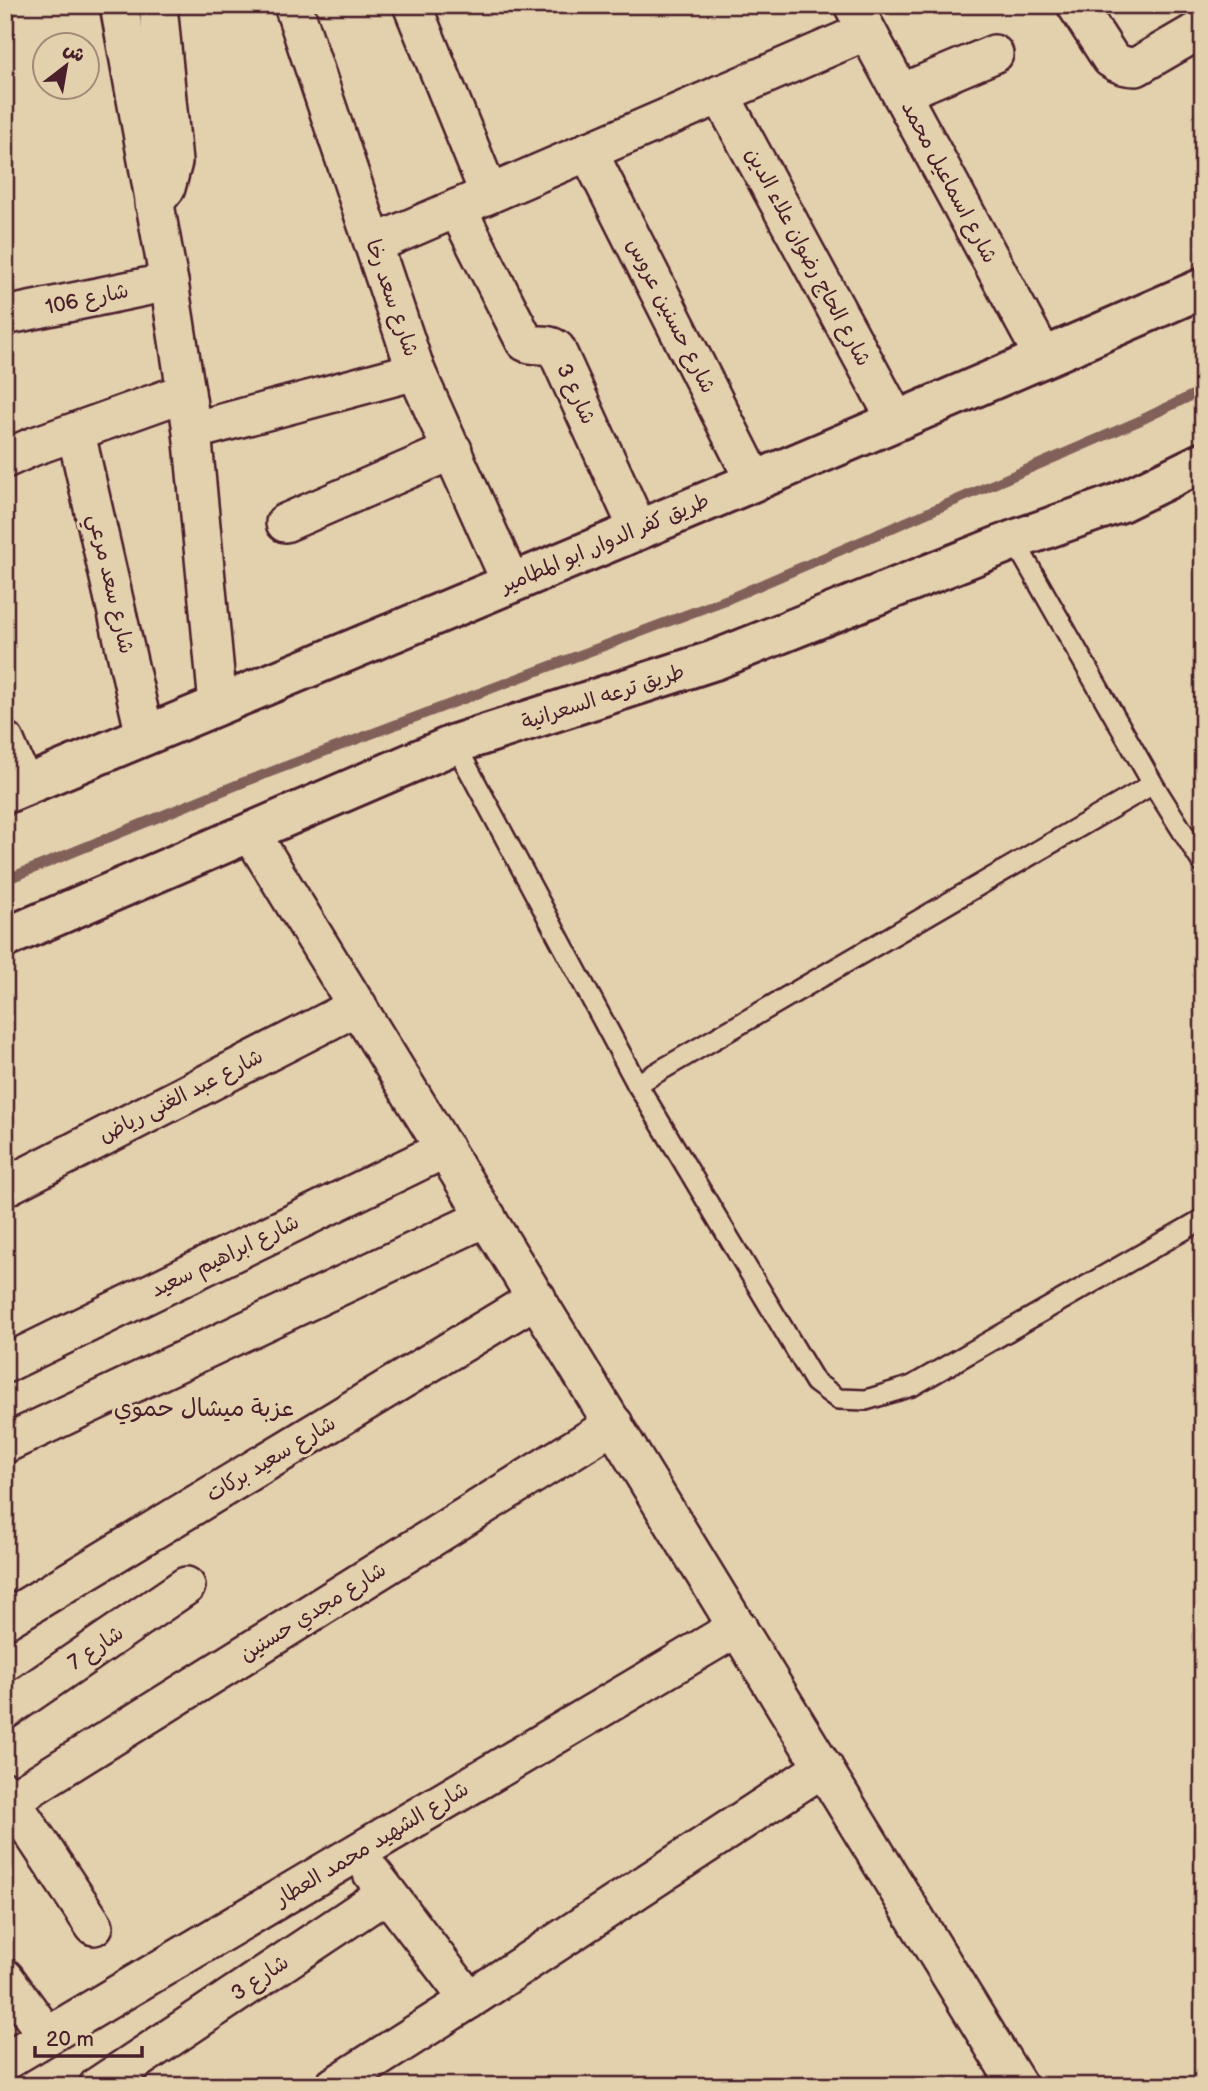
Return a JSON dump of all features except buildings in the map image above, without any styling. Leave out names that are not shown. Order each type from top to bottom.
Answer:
[{"type":"main road","name":"طريق كفر الدوار, ابو المطامير","points":[[15,790],[1044,358],[1203,288]]},
{"type":"main road","name":"طريق ترعه السعرانية","points":[[5,938],[455,744],[715,660],[1014,540],[1119,503],[1203,462]]},
{"type":"street","points":[[119,5],[169,282],[192,430],[218,705]]},
{"type":"street","points":[[154,203],[166,188],[173,162],[158,5]]},
{"type":"street","name":"شارع سعد رخا","points":[[293,5],[416,371],[511,583]]},
{"type":"street","points":[[412,5],[473,201]]},
{"type":"street","points":[[1076,5],[1111,59],[1119,65],[1129,67],[1136,67],[1203,28]]},
{"type":"street","points":[[373,244],[720,94],[860,18]]},
{"type":"street","name":"شارع اسماعيل محمد","points":[[860,18],[1044,358]]},
{"type":"street","points":[[901,93],[995,54]]},
{"type":"street","name":"شارع الحاج رضوان علاء الدين","points":[[720,94],[896,420]]},
{"type":"street","name":"شارع حسنين عروس","points":[[588,151],[754,480]]},
{"type":"street","name":"شارع 3","points":[[473,201],[525,342],[533,346],[549,345],[556,349],[638,529]]},
{"type":"street","name":"شارع 106","points":[[5,316],[169,282]]},
{"type":"street","points":[[192,430],[416,371]]},
{"type":"street","points":[[5,459],[186,393]]},
{"type":"street","name":"شارع سعد مرعي","points":[[76,433],[145,736]]},
{"type":"street","points":[[285,523],[453,450]]},
{"type":"street","points":[[5,741],[15,790]]},
{"type":"street","points":[[251,833],[1018,2086]]},
{"type":"street","name":"شارع عبد الغنى رياض","points":[[5,1186],[358,1006]]},
{"type":"street","name":"شارع ابراهيم سعيد","points":[[5,1364],[444,1149]]},
{"type":"street","points":[[5,1444],[487,1217]]},
{"type":"street","name":"شارع سعيد بركات","points":[[5,1620],[537,1298]]},
{"type":"street","name":"شارع مجدي حسنين","points":[[8,1796],[614,1424]]},
{"type":"street","name":"شارع 7","points":[[5,1710],[186,1587]]},
{"type":"street","name":"شارع الشهيد محمد العطار","points":[[5,2061],[738,1627]]},
{"type":"street","points":[[334,2086],[824,1767]]},
{"type":"street","points":[[8,1796],[94,1926]]},
{"type":"street","points":[[356,1853],[469,2000]]},
{"type":"street","name":"شارع 3","points":[[98,2086],[387,1893]]},
{"type":"street","points":[[5,1978],[47,2036]]},
{"type":"lane","points":[[1014,540],[1153,783],[1203,864]]},
{"type":"lane","points":[[455,744],[637,1084],[815,1381],[838,1399],[866,1400],[912,1386],[1203,1219]]},
{"type":"lane","points":[[637,1084],[1153,783]]},
{"type":"waterway","points":[[5,880],[244,782],[728,599],[1139,421],[1203,390]]},
{"type":"district","name":"عزبة ميشال حموي","points":[[204,1408]]}]
